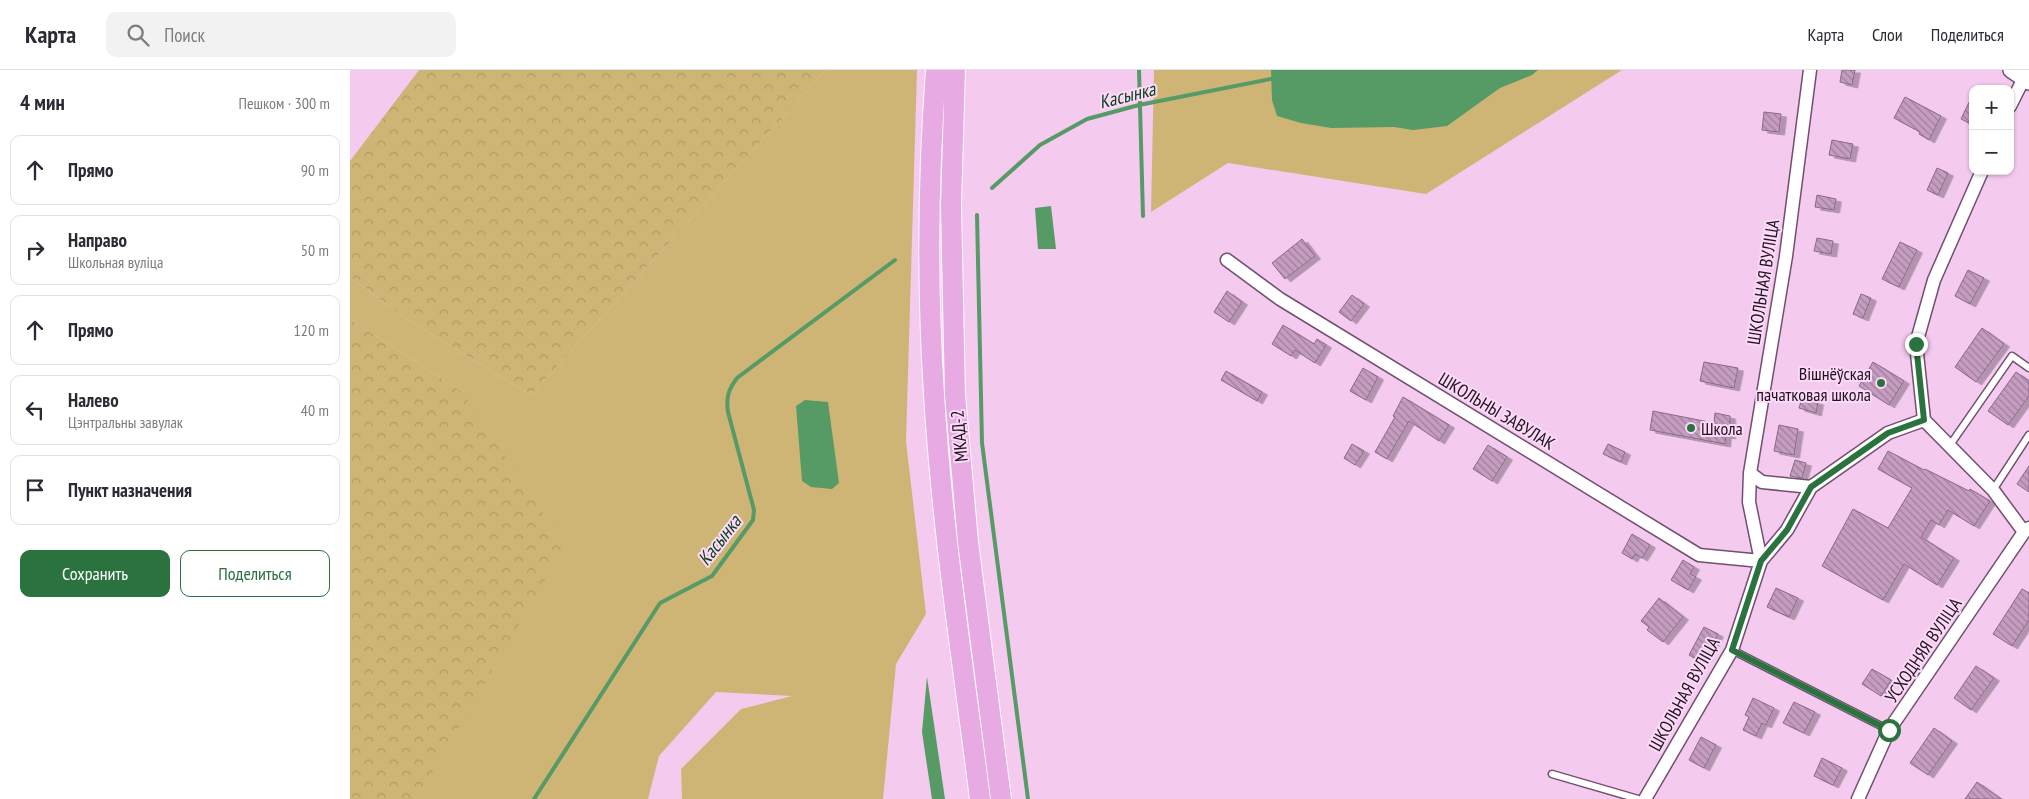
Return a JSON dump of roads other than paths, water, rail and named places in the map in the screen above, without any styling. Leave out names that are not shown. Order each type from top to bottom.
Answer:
[{"type":"highway","points":[[936,70],[929,260],[934,394],[951,578],[980,799]]},
{"type":"highway","name":"МКАД-2","points":[[955,70],[951,205],[956,395],[968,542],[1002,799]]},
{"type":"street","name":"ШКОЛЬНАЯ ВУЛІЦА","points":[[1645,799],[1732,650],[1761,561],[1749,502],[1750,473],[1786,256],[1810,70]]},
{"type":"street","points":[[2014,96],[2023,75]]},
{"type":"street","points":[[1980,175],[1934,280],[1916,344],[1924,420],[1993,490],[2026,530]]},
{"type":"street","name":"ШКОЛЬНЫ ЗАВУЛАК","points":[[1227,260],[1280,299],[1699,555],[1761,561]]},
{"type":"street","points":[[1761,561],[1787,530],[1811,487],[1888,433],[1924,420]]},
{"type":"street","points":[[1750,473],[1762,482],[1811,487]]},
{"type":"street","name":"УСХОДНЯЯ ВУЛІЦА","points":[[1858,799],[1889,730],[2026,530]]},
{"type":"lane","points":[[1950,445],[2012,356],[2029,368]]},
{"type":"lane","points":[[1993,490],[2029,434]]},
{"type":"lane","points":[[1732,650],[1889,730]]},
{"type":"lane","points":[[1552,774],[1638,799]]},
{"type":"waterway","points":[[1139,70],[1143,216]]},
{"type":"waterway","name":"Касынка","points":[[992,188],[1040,145],[1087,119],[1139,105],[1276,78]]},
{"type":"waterway","points":[[977,215],[982,443],[1028,799]]},
{"type":"waterway","name":"Касынка","points":[[534,799],[660,603],[712,576],[753,520],[754,510],[728,412],[728,394],[734,382],[895,260]]},
{"type":"place","name":"Вішнёўская пачатковая школа","points":[[1881,383]]},
{"type":"place","name":"Школа","points":[[1691,428]]}]
